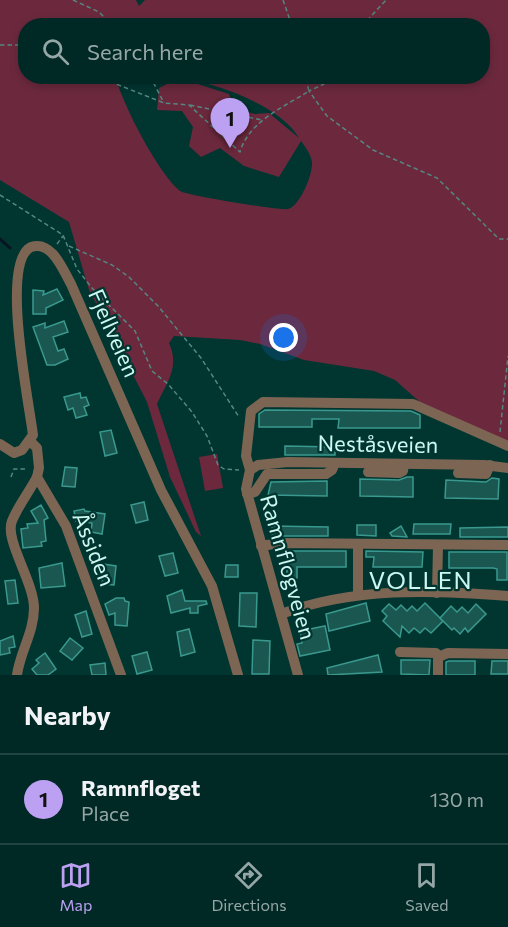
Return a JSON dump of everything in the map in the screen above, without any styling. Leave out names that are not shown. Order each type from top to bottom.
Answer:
[{"type":"street","name":"Fjellveien","points":[[31,442],[33,435],[30,410],[14,336],[12,291],[17,259],[24,250],[33,246],[52,252],[71,284],[161,489],[212,586],[238,675]]},
{"type":"street","points":[[249,429],[251,411],[263,402],[413,404],[503,444]]},
{"type":"street","name":"Ramnflogveien","points":[[249,429],[246,456],[250,470],[246,482],[247,494],[298,675]]},
{"type":"street","points":[[0,444],[5,450],[14,453],[31,442]]},
{"type":"street","name":"Åssiden","points":[[31,442],[37,448],[39,468],[37,477],[66,526],[121,675]]},
{"type":"street","name":"Neståsveien","points":[[250,470],[267,463],[490,465],[508,468]]},
{"type":"street","points":[[247,494],[255,492],[267,474],[326,474],[332,470],[335,463]]},
{"type":"street","points":[[368,472],[399,473],[403,471],[404,464]]},
{"type":"street","points":[[458,473],[486,474],[490,465]]},
{"type":"street","points":[[17,675],[33,619],[34,605],[27,574],[10,538],[10,528],[37,477]]},
{"type":"street","points":[[261,546],[280,543],[508,544]]},
{"type":"street","points":[[357,594],[358,544]]},
{"type":"street","points":[[437,593],[438,545]]},
{"type":"street","points":[[281,614],[303,606],[357,594],[437,593],[508,596]]},
{"type":"street","points":[[400,651],[436,653],[438,675]]},
{"type":"street","points":[[438,657],[448,653],[508,654]]},
{"type":"path","points":[[73,0],[99,12],[105,18]]},
{"type":"path","points":[[283,0],[289,18]]},
{"type":"path","points":[[370,18],[387,0]]},
{"type":"path","points":[[0,45],[18,45]]},
{"type":"path","points":[[116,84],[164,103],[189,105],[262,120]]},
{"type":"path","points":[[154,84],[164,103]]},
{"type":"path","points":[[307,84],[309,92],[327,116],[373,150],[437,178],[499,239],[508,239]]},
{"type":"path","points":[[189,105],[240,152],[243,140],[262,120],[324,84]]},
{"type":"path","points":[[0,195],[63,235],[77,269],[92,288],[135,330],[152,371],[168,384],[192,412],[207,436],[218,465],[224,469],[250,470]]},
{"type":"path","points":[[68,246],[122,271],[158,306],[201,358],[233,411],[249,429]]},
{"type":"path","points":[[503,444],[508,356]]},
{"type":"path","points":[[11,477],[14,469],[26,469]]},
{"type":"shaded area","points":[[0,0],[136,0],[139,6],[145,0],[508,0],[508,441],[421,403],[395,380],[374,371],[304,360],[260,344],[240,340],[174,336],[169,343],[173,367],[157,404],[201,536],[196,532],[170,477],[147,402],[89,290],[69,222],[0,180]],"holes":[[[18,18],[490,18],[490,84],[208,84],[263,106],[290,126],[299,138],[269,113],[255,114],[235,108],[229,94],[198,84],[167,84],[159,88],[157,110],[182,111],[193,127],[189,146],[201,157],[220,148],[244,166],[279,177],[301,141],[310,156],[312,167],[301,196],[293,207],[282,209],[252,205],[180,191],[163,171],[144,142],[119,84],[18,84]]]},
{"type":"shaded area","points":[[217,454],[223,488],[205,491],[199,457]]},
{"type":"building","points":[[57,289],[63,300],[46,308],[46,314],[33,314],[33,290],[44,291],[43,295]]},
{"type":"building","points":[[64,321],[68,332],[53,337],[58,351],[64,349],[68,359],[55,365],[47,365],[33,327],[45,323],[45,328]]},
{"type":"building","points":[[80,393],[81,398],[86,397],[89,405],[84,407],[87,415],[76,418],[73,408],[68,410],[64,397]]},
{"type":"building","points":[[265,410],[411,411],[420,415],[420,428],[338,428],[339,419],[312,419],[312,427],[259,427],[259,414]]},
{"type":"building","points":[[111,430],[117,453],[105,456],[100,432]]},
{"type":"building","points":[[285,446],[335,447],[335,455],[285,455]]},
{"type":"building","points":[[65,467],[77,468],[75,487],[62,486]]},
{"type":"building","points":[[413,477],[413,497],[360,496],[360,479],[399,480]]},
{"type":"building","points":[[492,478],[499,479],[498,499],[445,498],[446,480],[486,482]]},
{"type":"building","points":[[327,481],[327,496],[268,495],[271,482]]},
{"type":"building","points":[[144,502],[148,520],[136,523],[131,505]]},
{"type":"building","points":[[41,505],[48,518],[44,520],[46,541],[41,542],[42,546],[23,548],[21,529],[28,528],[27,524],[38,523],[31,511]]},
{"type":"building","points":[[84,509],[105,514],[102,534],[91,532],[92,523],[86,522],[86,518],[76,521],[74,511]]},
{"type":"building","points":[[414,524],[451,524],[450,534],[413,534]]},
{"type":"building","points":[[357,525],[376,525],[376,536],[357,535]]},
{"type":"building","points":[[272,526],[328,527],[328,536],[272,536]]},
{"type":"building","points":[[401,526],[407,537],[392,536],[390,533]]},
{"type":"building","points":[[508,527],[508,537],[460,537],[460,528]]},
{"type":"building","points":[[287,551],[346,551],[346,567],[297,567],[297,578],[287,578]]},
{"type":"building","points":[[366,551],[423,552],[422,567],[373,567],[374,557],[366,557]]},
{"type":"building","points":[[449,552],[507,552],[507,580],[497,580],[497,569],[493,568],[449,568]]},
{"type":"building","points":[[173,553],[178,573],[165,576],[159,556]]},
{"type":"building","points":[[62,563],[65,586],[41,588],[39,568]]},
{"type":"building","points":[[103,564],[116,566],[114,585],[102,584]]},
{"type":"building","points":[[226,565],[238,565],[238,577],[225,577]]},
{"type":"building","points":[[15,580],[18,603],[8,604],[5,581]]},
{"type":"building","points":[[182,590],[185,601],[206,601],[207,604],[198,606],[198,613],[190,613],[190,608],[171,613],[167,596]]},
{"type":"building","points":[[240,593],[257,593],[256,627],[239,626]]},
{"type":"building","points":[[116,598],[124,598],[129,602],[127,626],[115,625],[115,613],[109,615],[105,604]]},
{"type":"building","points":[[366,603],[370,621],[329,631],[326,614]]},
{"type":"building","points":[[425,603],[443,621],[431,633],[425,628],[420,633],[414,628],[409,633],[402,626],[400,637],[383,621],[387,616],[382,611],[389,604],[396,610],[401,605],[407,611],[412,606],[417,611]]},
{"type":"building","points":[[476,604],[486,614],[468,632],[465,628],[460,634],[454,628],[452,630],[440,618],[451,606],[457,612],[462,607],[468,613]]},
{"type":"building","points":[[86,611],[92,634],[82,637],[75,615]]},
{"type":"building","points":[[325,626],[330,650],[300,656],[297,644],[302,643],[300,631]]},
{"type":"building","points":[[189,629],[195,652],[181,656],[177,632]]},
{"type":"building","points":[[13,636],[15,647],[9,648],[10,653],[0,655],[0,641]]},
{"type":"building","points":[[70,638],[83,648],[72,660],[60,651]]},
{"type":"building","points":[[253,640],[270,641],[269,674],[252,674]]},
{"type":"building","points":[[147,652],[152,670],[137,674],[132,656]]},
{"type":"building","points":[[45,653],[56,669],[48,675],[37,675],[32,669],[39,663],[36,660]]},
{"type":"building","points":[[378,655],[382,672],[328,675],[327,668]]},
{"type":"building","points":[[401,660],[430,660],[429,675],[401,674]]},
{"type":"building","points":[[475,661],[475,675],[446,675],[446,662]]},
{"type":"building","points":[[492,661],[508,661],[508,674],[491,674]]},
{"type":"building","points":[[105,663],[106,675],[92,675],[90,665]]},
{"type":"waterway","points":[[0,239],[10,248]]},
{"type":"place","name":"Ramnfloget","points":[[230,148]]},
{"type":"district","name":"VOLLEN","points":[[421,581]]}]
